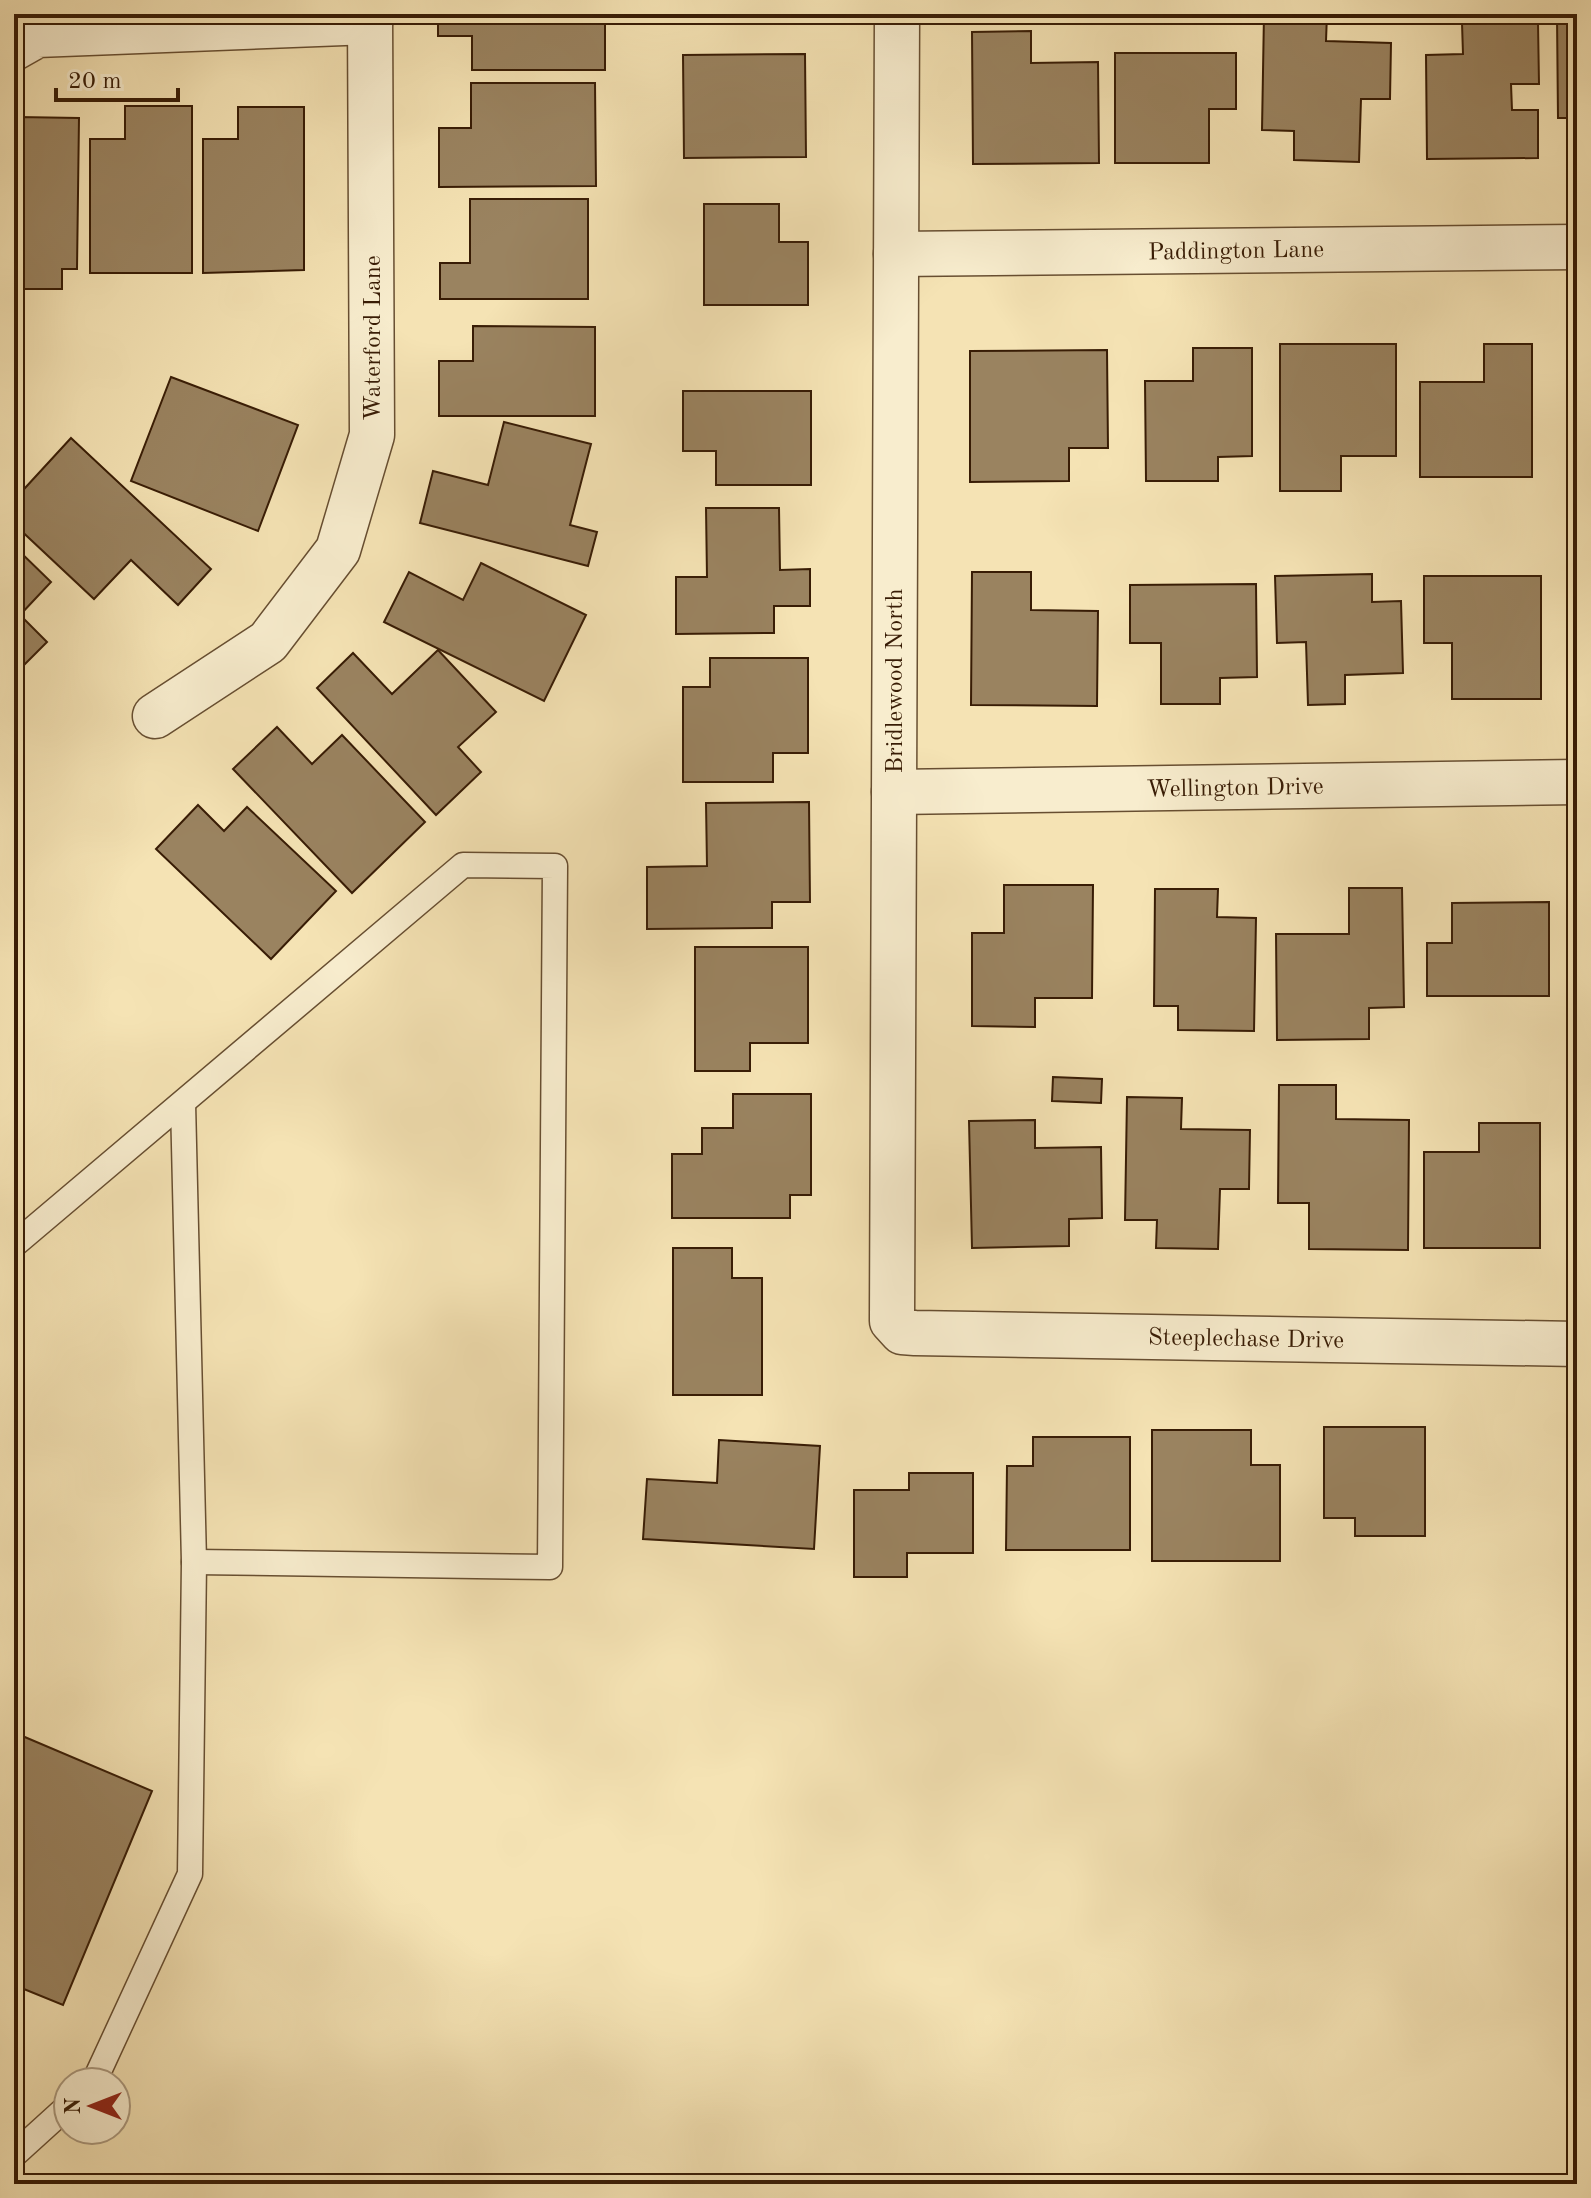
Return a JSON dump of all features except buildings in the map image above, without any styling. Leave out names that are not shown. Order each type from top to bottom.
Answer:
[{"type":"street","name":"Bridlewood North","points":[[897,14],[892,1321],[902,1332],[915,1333]]},
{"type":"street","points":[[22,34],[370,18]]},
{"type":"street","name":"Waterford Lane","points":[[155,716],[268,642],[338,550],[372,435],[370,18]]},
{"type":"street","name":"Paddington Lane","points":[[896,254],[1577,247]]},
{"type":"street","name":"Wellington Drive","points":[[894,792],[1577,782]]},
{"type":"street","name":"Steeplechase Drive","points":[[915,1333],[1577,1344]]},
{"type":"lane","points":[[14,1245],[463,865],[555,866],[550,1567],[194,1562]]},
{"type":"lane","points":[[101,2066],[190,1874],[194,1562],[183,1103]]},
{"type":"lane","points":[[14,2155],[52,2121]]}]
